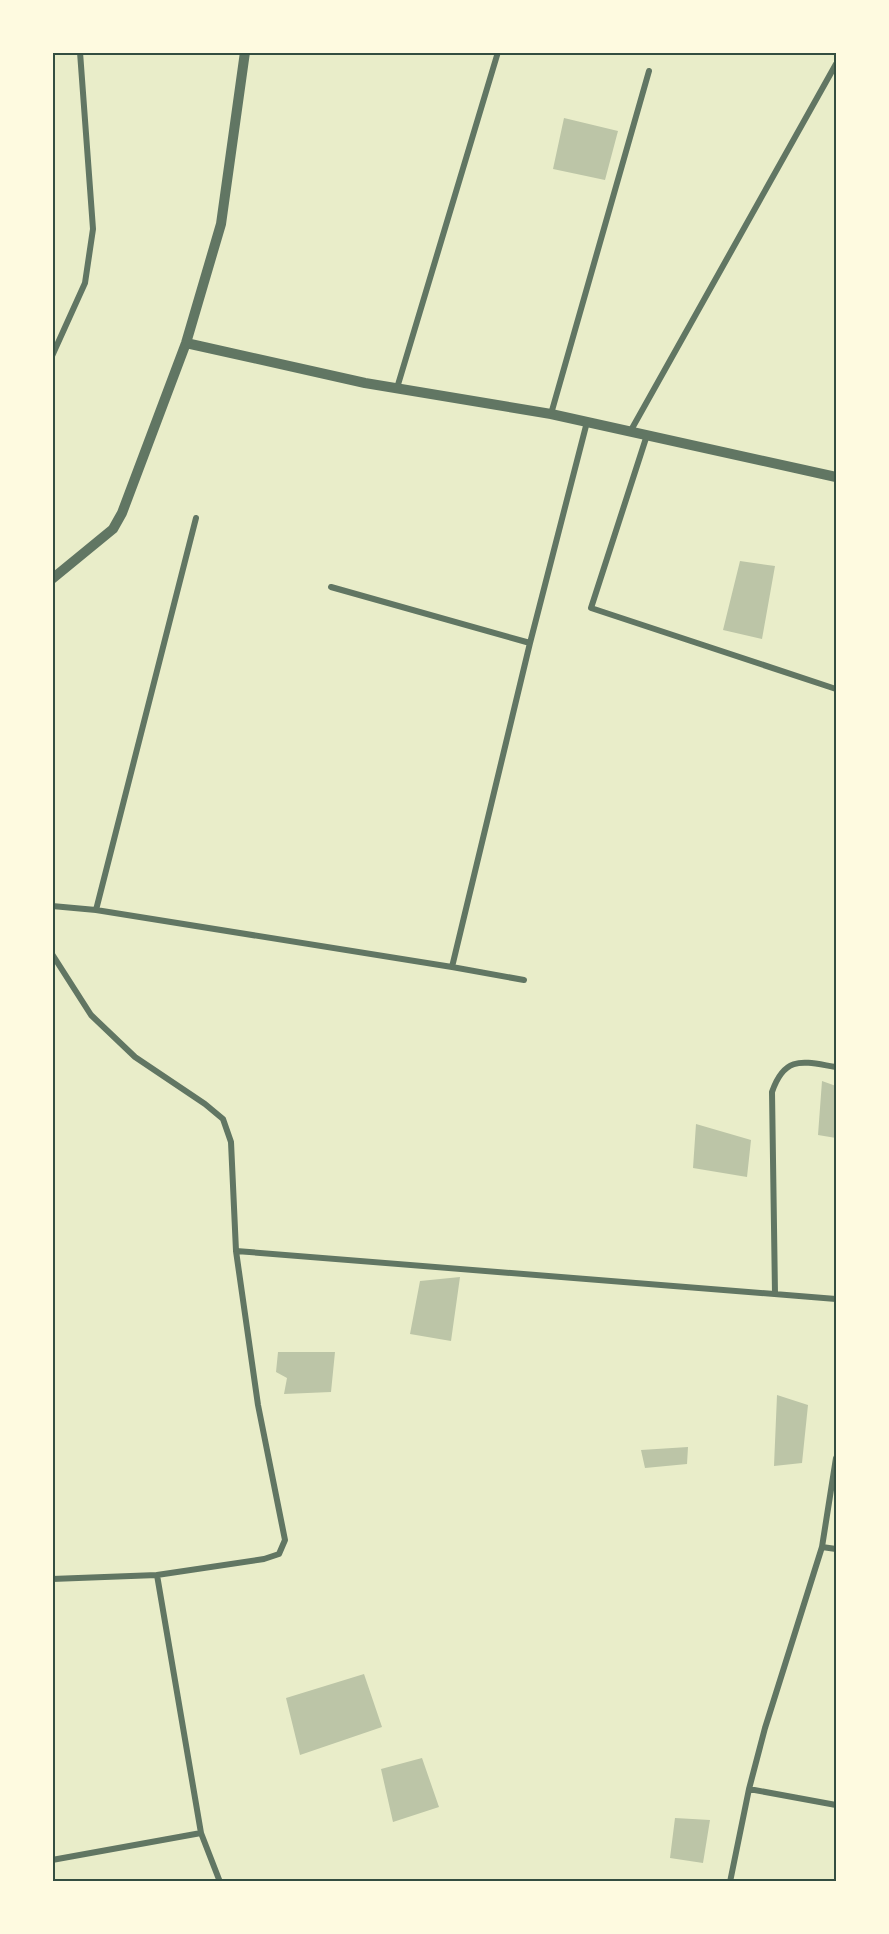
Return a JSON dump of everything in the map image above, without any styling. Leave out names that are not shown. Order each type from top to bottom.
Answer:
[{"type":"street","points":[[52,356],[85,283],[93,229],[80,52]]},
{"type":"street","points":[[52,579],[113,529],[122,513],[186,343],[221,224],[245,52]]},
{"type":"street","points":[[397,388],[498,52]]},
{"type":"street","points":[[630,432],[837,64]]},
{"type":"street","points":[[551,414],[649,71]]},
{"type":"street","points":[[186,343],[397,388],[551,414],[837,477]]},
{"type":"street","points":[[452,967],[530,643],[587,422]]},
{"type":"street","points":[[647,435],[591,608],[837,689]]},
{"type":"street","points":[[96,910],[196,518]]},
{"type":"street","points":[[331,587],[530,643]]},
{"type":"street","points":[[52,906],[96,910],[452,967],[524,981]]},
{"type":"street","points":[[52,954],[91,1016],[135,1057],[205,1104],[223,1119],[231,1142],[236,1251],[258,1405],[285,1540],[279,1554],[264,1559],[156,1575],[52,1579]]},
{"type":"street","points":[[775,1294],[772,1092],[778,1076],[790,1066],[802,1061],[837,1067]]},
{"type":"street","points":[[236,1251],[837,1299]]},
{"type":"street","points":[[730,1881],[749,1789],[765,1728],[822,1546],[837,1458]]},
{"type":"street","points":[[822,1546],[837,1549]]},
{"type":"street","points":[[156,1575],[201,1833],[220,1881]]},
{"type":"street","points":[[749,1789],[837,1805]]},
{"type":"street","points":[[52,1860],[201,1833]]},
{"type":"building","points":[[564,118],[618,131],[605,180],[553,169]]},
{"type":"building","points":[[740,561],[775,566],[762,639],[723,630]]},
{"type":"building","points":[[822,1081],[836,1086],[836,1138],[818,1135]]},
{"type":"building","points":[[696,1124],[751,1140],[747,1177],[693,1168]]},
{"type":"building","points":[[460,1277],[451,1341],[410,1334],[420,1281]]},
{"type":"building","points":[[278,1352],[335,1352],[331,1392],[284,1394],[287,1378],[276,1372]]},
{"type":"building","points":[[777,1395],[808,1405],[802,1463],[774,1466]]},
{"type":"building","points":[[688,1447],[687,1464],[645,1468],[641,1450]]},
{"type":"building","points":[[364,1674],[382,1727],[300,1755],[286,1698]]},
{"type":"building","points":[[422,1758],[439,1807],[393,1822],[381,1769]]},
{"type":"building","points":[[675,1818],[710,1820],[703,1863],[670,1858]]}]
